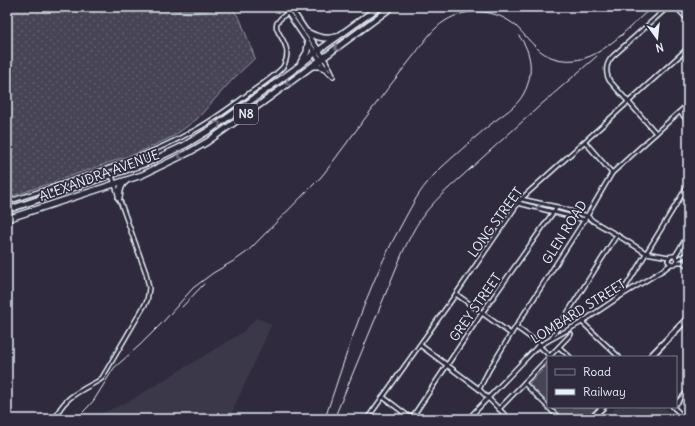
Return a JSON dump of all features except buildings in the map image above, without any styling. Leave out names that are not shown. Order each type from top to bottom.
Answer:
[{"type":"highway","name":"ALEXANDRA AVENUE","points":[[7,210],[164,156],[200,136],[379,7]]},
{"type":"highway","name":"ALEXANDRA AVENUE","points":[[7,219],[142,174],[168,163],[207,142],[392,7]]},
{"type":"highway","points":[[683,7],[688,13]]},
{"type":"highway","points":[[307,32],[317,37],[324,38],[340,36]]},
{"type":"highway","points":[[295,69],[305,57],[308,44]]},
{"type":"highway","points":[[312,66],[325,68]]},
{"type":"highway","points":[[164,156],[168,163]]},
{"type":"highway","points":[[119,198],[121,186],[129,179]]},
{"type":"main road","points":[[284,7],[290,10],[307,32],[322,59]]},
{"type":"main road","points":[[290,10],[308,44],[317,52]]},
{"type":"main road","points":[[651,356],[688,318]]},
{"type":"main road","points":[[591,419],[602,408]]},
{"type":"street","points":[[656,133],[609,80],[606,72],[608,64],[613,56],[668,7]]},
{"type":"street","points":[[676,7],[688,20]]},
{"type":"street","points":[[7,202],[145,155],[192,132],[223,113],[283,67],[287,59],[287,51],[285,43],[276,26],[290,10]]},
{"type":"street","name":"LONG STREET","points":[[367,419],[456,294],[521,199],[688,48]]},
{"type":"street","points":[[322,59],[331,70],[333,76],[325,68],[322,59]]},
{"type":"street","name":"GLEN ROAD","points":[[479,389],[511,334],[586,218],[612,173],[688,104]]},
{"type":"street","points":[[680,112],[688,121]]},
{"type":"street","points":[[585,142],[612,173]]},
{"type":"street","points":[[56,419],[60,407],[66,401],[102,378],[147,301],[149,288],[146,274],[112,175]]},
{"type":"street","points":[[619,297],[688,185]]},
{"type":"street","points":[[521,199],[557,207],[586,218],[617,234],[646,253],[670,257],[672,256],[683,262],[688,267]]},
{"type":"street","points":[[518,203],[586,218]]},
{"type":"street","name":"GREY STREET","points":[[412,419],[447,364],[557,207]]},
{"type":"street","points":[[551,339],[617,234]]},
{"type":"street","points":[[670,257],[668,261],[671,264],[674,264],[688,235]]},
{"type":"street","points":[[676,259],[688,254]]},
{"type":"street","name":"LOMBARD STREET","points":[[468,419],[534,349],[582,322],[671,264]]},
{"type":"street","points":[[456,294],[511,334]]},
{"type":"street","points":[[582,322],[618,356]]},
{"type":"street","points":[[516,327],[540,345],[548,356]]},
{"type":"street","points":[[550,356],[571,334]]},
{"type":"street","points":[[420,345],[479,389],[509,419]]},
{"type":"street","points":[[559,347],[569,356]]},
{"type":"street","points":[[499,409],[547,359]]},
{"type":"street","points":[[524,383],[547,406]]},
{"type":"street","points":[[677,403],[688,391]]},
{"type":"street","points":[[383,397],[412,419]]},
{"type":"street","points":[[549,408],[560,419]]},
{"type":"street","points":[[674,408],[686,419]]},
{"type":"shaded area","points":[[7,7],[169,7],[182,11],[195,12],[214,7],[231,7],[240,19],[255,58],[232,80],[197,119],[174,136],[140,152],[7,198]]},
{"type":"shaded area","points":[[256,318],[272,324],[229,419],[90,419],[129,401],[243,332]]},
{"type":"shaded area","points":[[547,365],[547,403],[528,385]]},
{"type":"shaded area","points":[[552,408],[598,408],[587,419],[563,419]]},
{"type":"shaded area","points":[[615,408],[665,408],[677,419],[606,419]]},
{"type":"waterway","points":[[169,7],[191,12],[202,11],[214,7]]},
{"type":"railway","points":[[619,37],[652,7]]},
{"type":"railway","points":[[76,419],[94,400],[114,368],[162,323],[193,288],[213,273],[247,252],[321,177],[425,40],[440,24],[463,13],[491,13],[508,20],[516,26],[531,43],[542,52],[553,58],[566,60],[585,58],[595,54],[623,34]]},
{"type":"railway","points":[[325,419],[352,339],[375,279],[393,241],[417,197],[439,170],[481,132],[514,106],[524,93],[529,78],[530,63],[527,49],[519,36]]},
{"type":"railway","points":[[334,419],[402,254],[422,217],[446,190],[597,56]]},
{"type":"railway","points":[[182,307],[204,284]]}]
